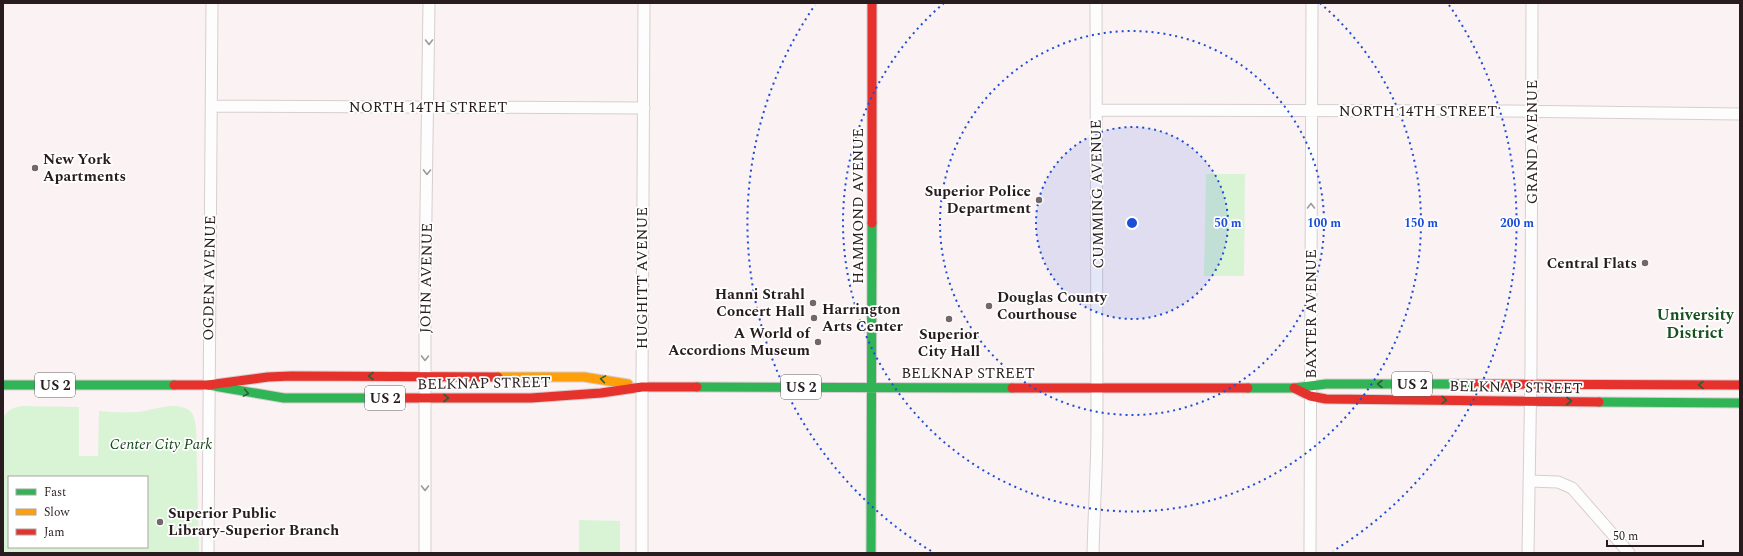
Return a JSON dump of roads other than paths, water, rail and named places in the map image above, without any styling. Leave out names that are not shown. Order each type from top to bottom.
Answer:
[{"type":"main road","name":"HAMMOND AVENUE","points":[[871,553],[872,3]]},
{"type":"main road","name":"BELKNAP STREET","points":[[3,385],[208,385],[278,376],[424,376],[584,377],[642,387]]},
{"type":"main road","name":"BELKNAP STREET","points":[[208,385],[284,398],[543,398],[601,393],[642,387],[1294,388],[1310,390],[1530,384],[1740,385]]},
{"type":"main road","name":"BELKNAP STREET","points":[[1310,390],[1326,399],[1740,403]]},
{"type":"street","name":"OGDEN AVENUE","points":[[208,553],[208,385],[212,3]]},
{"type":"street","name":"JOHN AVENUE","points":[[425,553],[424,376],[429,106],[429,3]]},
{"type":"street","name":"HUGHITT AVENUE","points":[[642,553],[644,3]]},
{"type":"street","name":"CUMMING AVENUE","points":[[1094,553],[1094,516],[1097,482],[1098,388],[1096,3]]},
{"type":"street","name":"BAXTER AVENUE","points":[[1310,553],[1312,3]]},
{"type":"street","name":"GRAND AVENUE","points":[[1528,553],[1530,481],[1532,3]]},
{"type":"street","name":"NORTH 14TH STREET","points":[[212,106],[644,108]]},
{"type":"street","name":"NORTH 14TH STREET","points":[[1096,110],[1740,114]]},
{"type":"street","points":[[1530,481],[1556,482],[1572,488],[1629,553]]},
{"type":"place","name":"New York Apartments","points":[[35,168]]},
{"type":"place","name":"Superior Police Department","points":[[1039,200]]},
{"type":"place","name":"Central Flats","points":[[1645,263]]},
{"type":"place","name":"Hanni Strahl Concert Hall","points":[[813,303]]},
{"type":"place","name":"Douglas County Courthouse","points":[[989,306]]},
{"type":"place","name":"Harrington Arts Center","points":[[814,318]]},
{"type":"place","name":"Superior City Hall","points":[[949,319]]},
{"type":"place","name":"A World of Accordions Museum","points":[[818,342]]},
{"type":"place","name":"Superior Public Library-Superior Branch","points":[[160,522]]},
{"type":"district","name":"University District","points":[[1695,323]]},
{"type":"park label","name":"Center City Park","points":[[161,444]]}]
